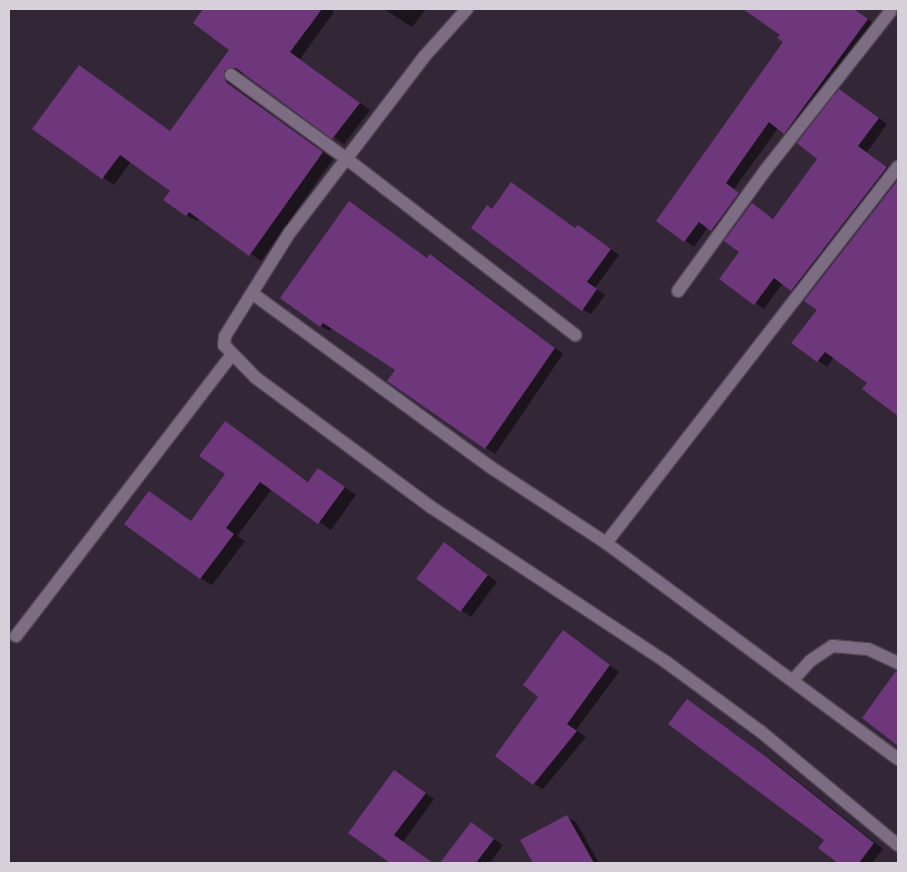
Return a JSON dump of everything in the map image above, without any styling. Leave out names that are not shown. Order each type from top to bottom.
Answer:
[{"type":"street","points":[[467,9],[424,57],[348,160],[290,232],[225,336],[224,345],[256,378],[431,507],[666,662],[760,731],[898,845]]},
{"type":"street","points":[[678,291],[764,172],[892,13]]},
{"type":"street","points":[[231,76],[348,160],[575,335]]},
{"type":"street","points":[[606,543],[898,167]]},
{"type":"street","points":[[253,294],[492,468],[606,543],[898,759]]},
{"type":"street","points":[[16,636],[232,355]]},
{"type":"street","points":[[793,680],[816,656],[832,646],[868,649],[898,663]]},
{"type":"building","points":[[203,9],[322,9],[290,52],[360,103],[332,139],[236,68],[224,71],[226,82],[323,152],[249,256],[189,212],[186,216],[163,200],[170,191],[120,155],[102,179],[32,129],[79,65],[170,131],[229,50],[193,23]]},
{"type":"building","points":[[743,9],[854,9],[868,19],[784,134],[769,122],[726,183],[739,193],[711,231],[699,222],[684,242],[656,221],[783,42],[777,38],[780,35]]},
{"type":"building","points":[[839,89],[879,118],[858,146],[887,167],[791,291],[774,278],[754,305],[719,279],[739,252],[724,241],[752,203],[773,219],[817,159],[797,143]]},
{"type":"building","points":[[898,180],[898,416],[862,389],[867,383],[825,352],[817,362],[791,343],[817,310],[804,301]]},
{"type":"building","points":[[511,182],[575,228],[578,225],[611,249],[587,282],[597,289],[582,311],[471,228],[487,205],[492,209]]},
{"type":"building","points":[[349,201],[427,258],[430,254],[555,348],[485,449],[387,381],[395,370],[323,323],[320,327],[280,298]]},
{"type":"building","points":[[225,421],[308,482],[318,468],[345,487],[318,524],[260,482],[226,528],[234,534],[200,579],[124,524],[149,491],[191,521],[225,474],[199,456]]},
{"type":"building","points":[[444,542],[488,575],[460,612],[416,579]]},
{"type":"building","points":[[563,630],[610,665],[567,724],[577,731],[533,785],[495,756],[538,697],[523,685]]},
{"type":"building","points":[[896,671],[898,671],[898,746],[862,718]]},
{"type":"building","points":[[687,699],[765,756],[874,843],[859,863],[838,863],[818,848],[824,840],[668,724]]},
{"type":"building","points":[[394,770],[426,793],[394,835],[433,863],[390,863],[348,833]]},
{"type":"building","points":[[567,815],[594,863],[533,863],[520,840]]},
{"type":"building","points":[[471,822],[494,839],[476,863],[440,863]]}]
